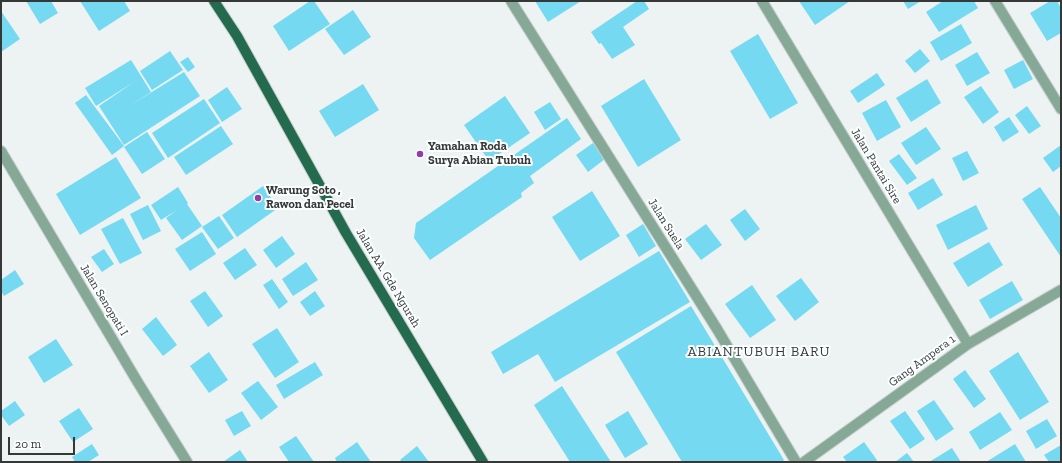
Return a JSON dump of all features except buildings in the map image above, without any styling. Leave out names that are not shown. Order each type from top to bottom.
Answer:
[{"type":"main road","name":"Jalan AA. Gde Ngurah","points":[[214,1],[237,36],[346,233],[483,462]]},
{"type":"street","name":"Jalan Suela","points":[[511,1],[717,329],[796,462]]},
{"type":"street","name":"Jalan Pantai Sire","points":[[762,1],[968,344]]},
{"type":"street","points":[[995,1],[1061,109]]},
{"type":"street","name":"Jalan Senopati I","points":[[1,151],[137,381],[187,462]]},
{"type":"street","name":"Gang Ampera 1","points":[[804,462],[968,344],[1061,290]]},
{"type":"place","name":"Yamahan Roda Surya Abian Tubuh","points":[[420,154]]},
{"type":"place","name":"Warung Soto , Rawon dan Pecel","points":[[258,198]]},
{"type":"district","name":"ABIANTUBUH BARU","points":[[759,352]]}]
